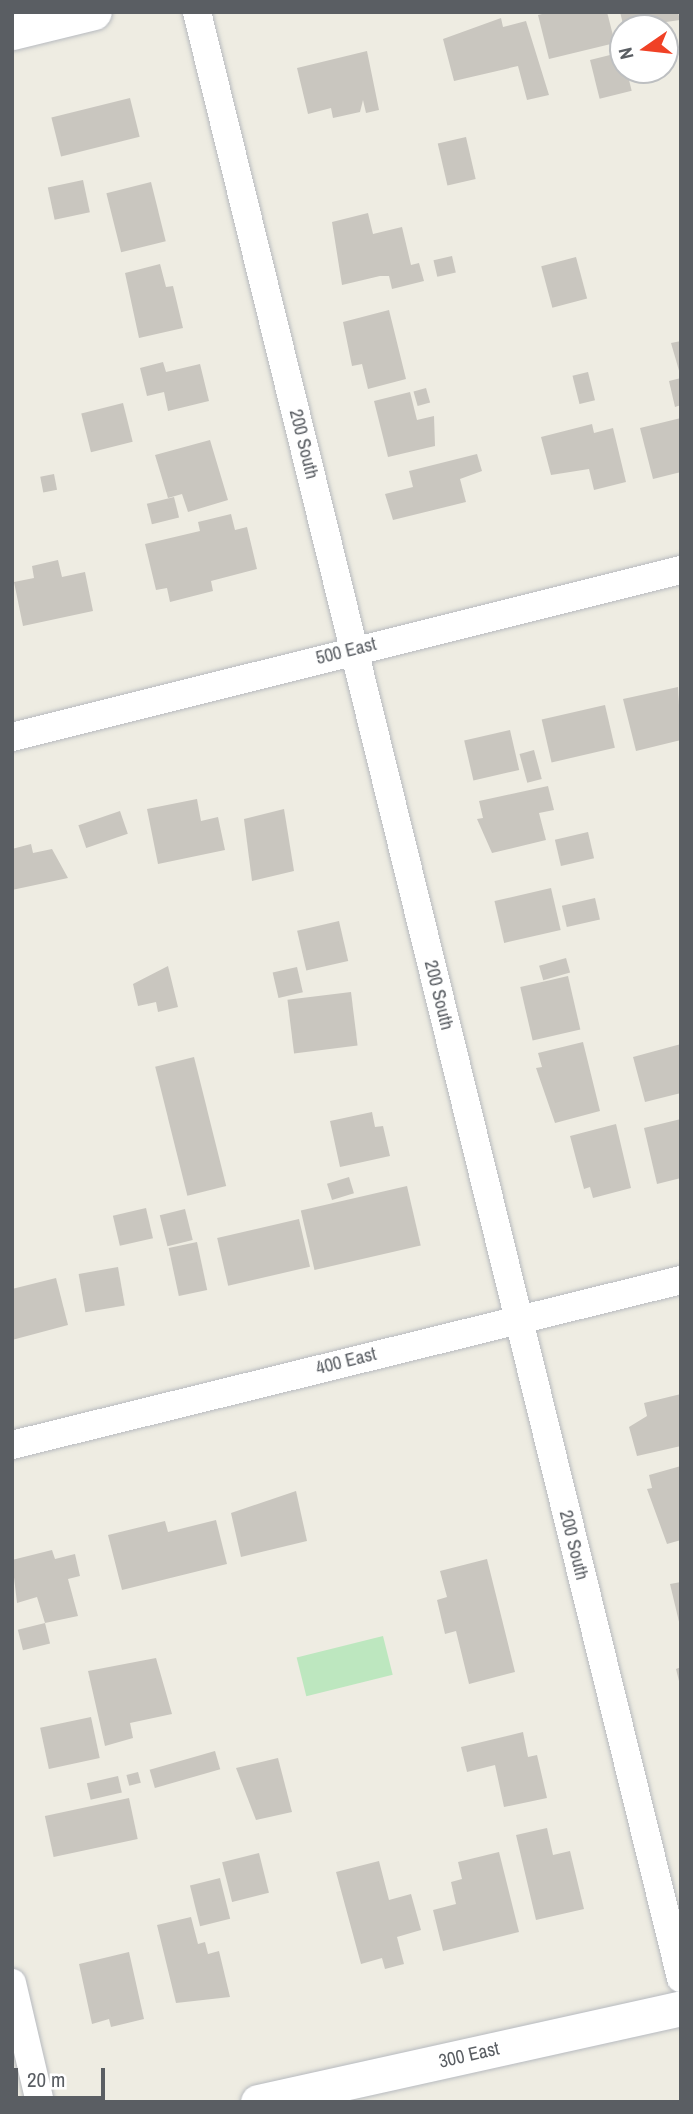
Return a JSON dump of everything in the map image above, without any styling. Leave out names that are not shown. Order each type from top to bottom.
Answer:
[{"type":"street","points":[[12,32],[94,12]]},
{"type":"street","name":"200 South","points":[[197,12],[681,1978]]},
{"type":"street","name":"500 East","points":[[12,737],[355,649],[681,570]]},
{"type":"street","name":"400 East","points":[[12,1445],[681,1280]]},
{"type":"street","points":[[12,1983],[40,2102]]},
{"type":"street","name":"300 East","points":[[258,2102],[681,2008]]},
{"type":"green space","points":[[383,1636],[393,1675],[306,1696],[297,1658]]},
{"type":"building","points":[[550,12],[607,12],[609,44],[549,59],[538,15]]},
{"type":"building","points":[[620,12],[678,14],[620,14]]},
{"type":"building","points":[[501,18],[503,27],[526,21],[549,95],[527,100],[518,66],[454,81],[443,39]]},
{"type":"building","points":[[367,51],[379,110],[366,113],[363,100],[360,112],[333,118],[331,108],[308,114],[297,68]]},
{"type":"building","points":[[609,55],[609,84],[630,84],[632,91],[600,99],[590,60]]},
{"type":"building","points":[[130,98],[140,137],[61,156],[51,118]]},
{"type":"building","points":[[466,137],[476,179],[447,185],[438,144]]},
{"type":"building","points":[[83,180],[90,212],[55,220],[48,187]]},
{"type":"building","points":[[151,182],[166,241],[121,252],[106,193]]},
{"type":"building","points":[[368,213],[373,234],[402,227],[411,265],[419,263],[424,281],[392,289],[389,276],[380,276],[342,285],[332,222]]},
{"type":"building","points":[[452,256],[456,273],[437,277],[433,260]]},
{"type":"building","points":[[576,257],[587,299],[552,308],[541,266]]},
{"type":"building","points":[[160,264],[166,287],[173,286],[183,328],[139,338],[125,273]]},
{"type":"building","points":[[389,310],[406,379],[368,389],[362,364],[352,366],[343,322]]},
{"type":"building","points":[[681,341],[681,374],[680,374],[671,343]]},
{"type":"building","points":[[163,362],[166,372],[200,364],[209,401],[168,411],[164,392],[147,396],[140,368]]},
{"type":"building","points":[[588,372],[595,400],[579,404],[572,376]]},
{"type":"building","points":[[681,378],[681,405],[675,407],[669,381]]},
{"type":"building","points":[[426,388],[430,402],[418,406],[414,392]]},
{"type":"building","points":[[410,392],[417,420],[434,416],[435,446],[388,457],[374,401]]},
{"type":"building","points":[[123,403],[133,442],[91,452],[81,413]]},
{"type":"building","points":[[681,418],[681,472],[653,479],[640,428]]},
{"type":"building","points":[[592,424],[594,433],[613,428],[626,482],[594,490],[589,469],[551,475],[541,437]]},
{"type":"building","points":[[210,440],[228,500],[188,512],[182,494],[168,498],[155,455]]},
{"type":"building","points":[[477,454],[482,471],[460,479],[466,502],[393,520],[385,494],[413,487],[409,471]]},
{"type":"building","points":[[54,474],[57,490],[43,492],[40,477]]},
{"type":"building","points":[[174,497],[179,517],[152,524],[147,504]]},
{"type":"building","points":[[231,514],[235,530],[247,527],[257,569],[211,581],[213,591],[170,602],[167,588],[156,590],[145,544],[200,531],[198,522]]},
{"type":"building","points":[[58,560],[62,577],[85,572],[93,611],[23,626],[14,582],[34,578],[32,566]]},
{"type":"building","points":[[678,687],[681,740],[636,751],[623,699]]},
{"type":"building","points":[[605,705],[615,748],[552,762],[542,720]]},
{"type":"building","points":[[510,730],[519,770],[473,781],[464,741]]},
{"type":"building","points":[[534,750],[542,779],[527,783],[520,754]]},
{"type":"building","points":[[548,786],[554,810],[539,813],[546,840],[492,853],[477,819],[483,818],[479,801]]},
{"type":"building","points":[[197,799],[201,821],[218,817],[225,850],[158,864],[147,809]]},
{"type":"building","points":[[284,809],[294,871],[252,881],[244,819]]},
{"type":"building","points":[[120,811],[128,834],[86,848],[78,825]]},
{"type":"building","points":[[588,832],[594,858],[561,866],[555,840]]},
{"type":"building","points":[[31,844],[33,853],[52,849],[68,878],[12,890],[12,849]]},
{"type":"building","points":[[551,888],[561,930],[504,943],[494,901]]},
{"type":"building","points":[[595,898],[600,919],[567,927],[562,906]]},
{"type":"building","points":[[339,921],[348,961],[306,971],[297,931]]},
{"type":"building","points":[[566,958],[570,972],[543,980],[539,966]]},
{"type":"building","points":[[168,966],[178,1007],[158,1012],[156,1002],[138,1006],[133,984]]},
{"type":"building","points":[[297,967],[303,992],[278,998],[273,973]]},
{"type":"building","points":[[568,976],[580,1030],[533,1041],[520,987]]},
{"type":"building","points":[[351,992],[358,1046],[294,1053],[287,1000]]},
{"type":"building","points":[[583,1042],[600,1111],[555,1123],[536,1068],[542,1067],[538,1053]]},
{"type":"building","points":[[681,1044],[681,1093],[645,1102],[633,1057]]},
{"type":"building","points":[[194,1057],[226,1186],[187,1196],[155,1067]]},
{"type":"building","points":[[372,1112],[375,1127],[383,1126],[390,1156],[340,1167],[330,1121]]},
{"type":"building","points":[[681,1119],[681,1178],[657,1184],[644,1128]]},
{"type":"building","points":[[616,1124],[631,1188],[593,1198],[590,1187],[584,1189],[570,1136]]},
{"type":"building","points":[[349,1177],[354,1193],[332,1200],[327,1184]]},
{"type":"building","points":[[407,1186],[421,1245],[315,1270],[301,1211]]},
{"type":"building","points":[[146,1208],[153,1238],[120,1246],[113,1216]]},
{"type":"building","points":[[185,1209],[193,1240],[168,1246],[160,1215]]},
{"type":"building","points":[[299,1219],[310,1267],[228,1286],[217,1238]]},
{"type":"building","points":[[197,1242],[207,1290],[179,1296],[169,1248]]},
{"type":"building","points":[[118,1267],[125,1305],[85,1312],[79,1274]]},
{"type":"building","points":[[56,1278],[68,1325],[12,1340],[12,1289]]},
{"type":"building","points":[[681,1394],[681,1446],[637,1456],[629,1427],[647,1416],[644,1403]]},
{"type":"building","points":[[681,1466],[681,1540],[667,1544],[647,1489],[652,1488],[649,1475]]},
{"type":"building","points":[[296,1491],[307,1541],[241,1557],[231,1513]]},
{"type":"building","points":[[216,1520],[227,1564],[122,1590],[108,1535],[165,1521],[168,1532]]},
{"type":"building","points":[[52,1550],[55,1559],[75,1554],[80,1576],[68,1579],[78,1616],[45,1623],[37,1597],[17,1603],[12,1560]]},
{"type":"building","points":[[487,1559],[515,1672],[469,1684],[456,1631],[445,1634],[437,1600],[447,1597],[440,1571]]},
{"type":"building","points":[[681,1582],[681,1626],[680,1626],[670,1584]]},
{"type":"building","points":[[45,1623],[50,1643],[23,1650],[18,1630]]},
{"type":"building","points":[[156,1658],[172,1714],[130,1723],[133,1738],[105,1746],[88,1671]]},
{"type":"building","points":[[681,1667],[681,1685],[680,1685],[676,1669]]},
{"type":"building","points":[[91,1717],[100,1758],[49,1769],[40,1728]]},
{"type":"building","points":[[523,1732],[528,1757],[537,1755],[547,1798],[504,1807],[495,1765],[467,1772],[461,1747]]},
{"type":"building","points":[[215,1751],[220,1769],[155,1788],[150,1770]]},
{"type":"building","points":[[278,1758],[292,1812],[256,1820],[236,1768]]},
{"type":"building","points":[[138,1772],[141,1783],[129,1786],[126,1775]]},
{"type":"building","points":[[118,1776],[122,1793],[91,1800],[87,1783]]},
{"type":"building","points":[[129,1798],[138,1839],[54,1857],[45,1816]]},
{"type":"building","points":[[547,1828],[553,1855],[570,1851],[584,1909],[536,1920],[516,1835]]},
{"type":"building","points":[[499,1852],[519,1932],[443,1951],[433,1910],[456,1904],[451,1882],[462,1879],[458,1862]]},
{"type":"building","points":[[259,1853],[269,1893],[232,1902],[222,1862]]},
{"type":"building","points":[[379,1861],[389,1900],[411,1894],[421,1930],[397,1937],[404,1964],[385,1969],[382,1958],[361,1964],[336,1872]]},
{"type":"building","points":[[220,1878],[230,1919],[200,1926],[190,1885]]},
{"type":"building","points":[[191,1917],[198,1944],[205,1942],[208,1954],[219,1951],[230,1997],[176,2003],[157,1925]]},
{"type":"building","points":[[129,1952],[144,2019],[111,2027],[109,2019],[92,2024],[79,1964]]}]
